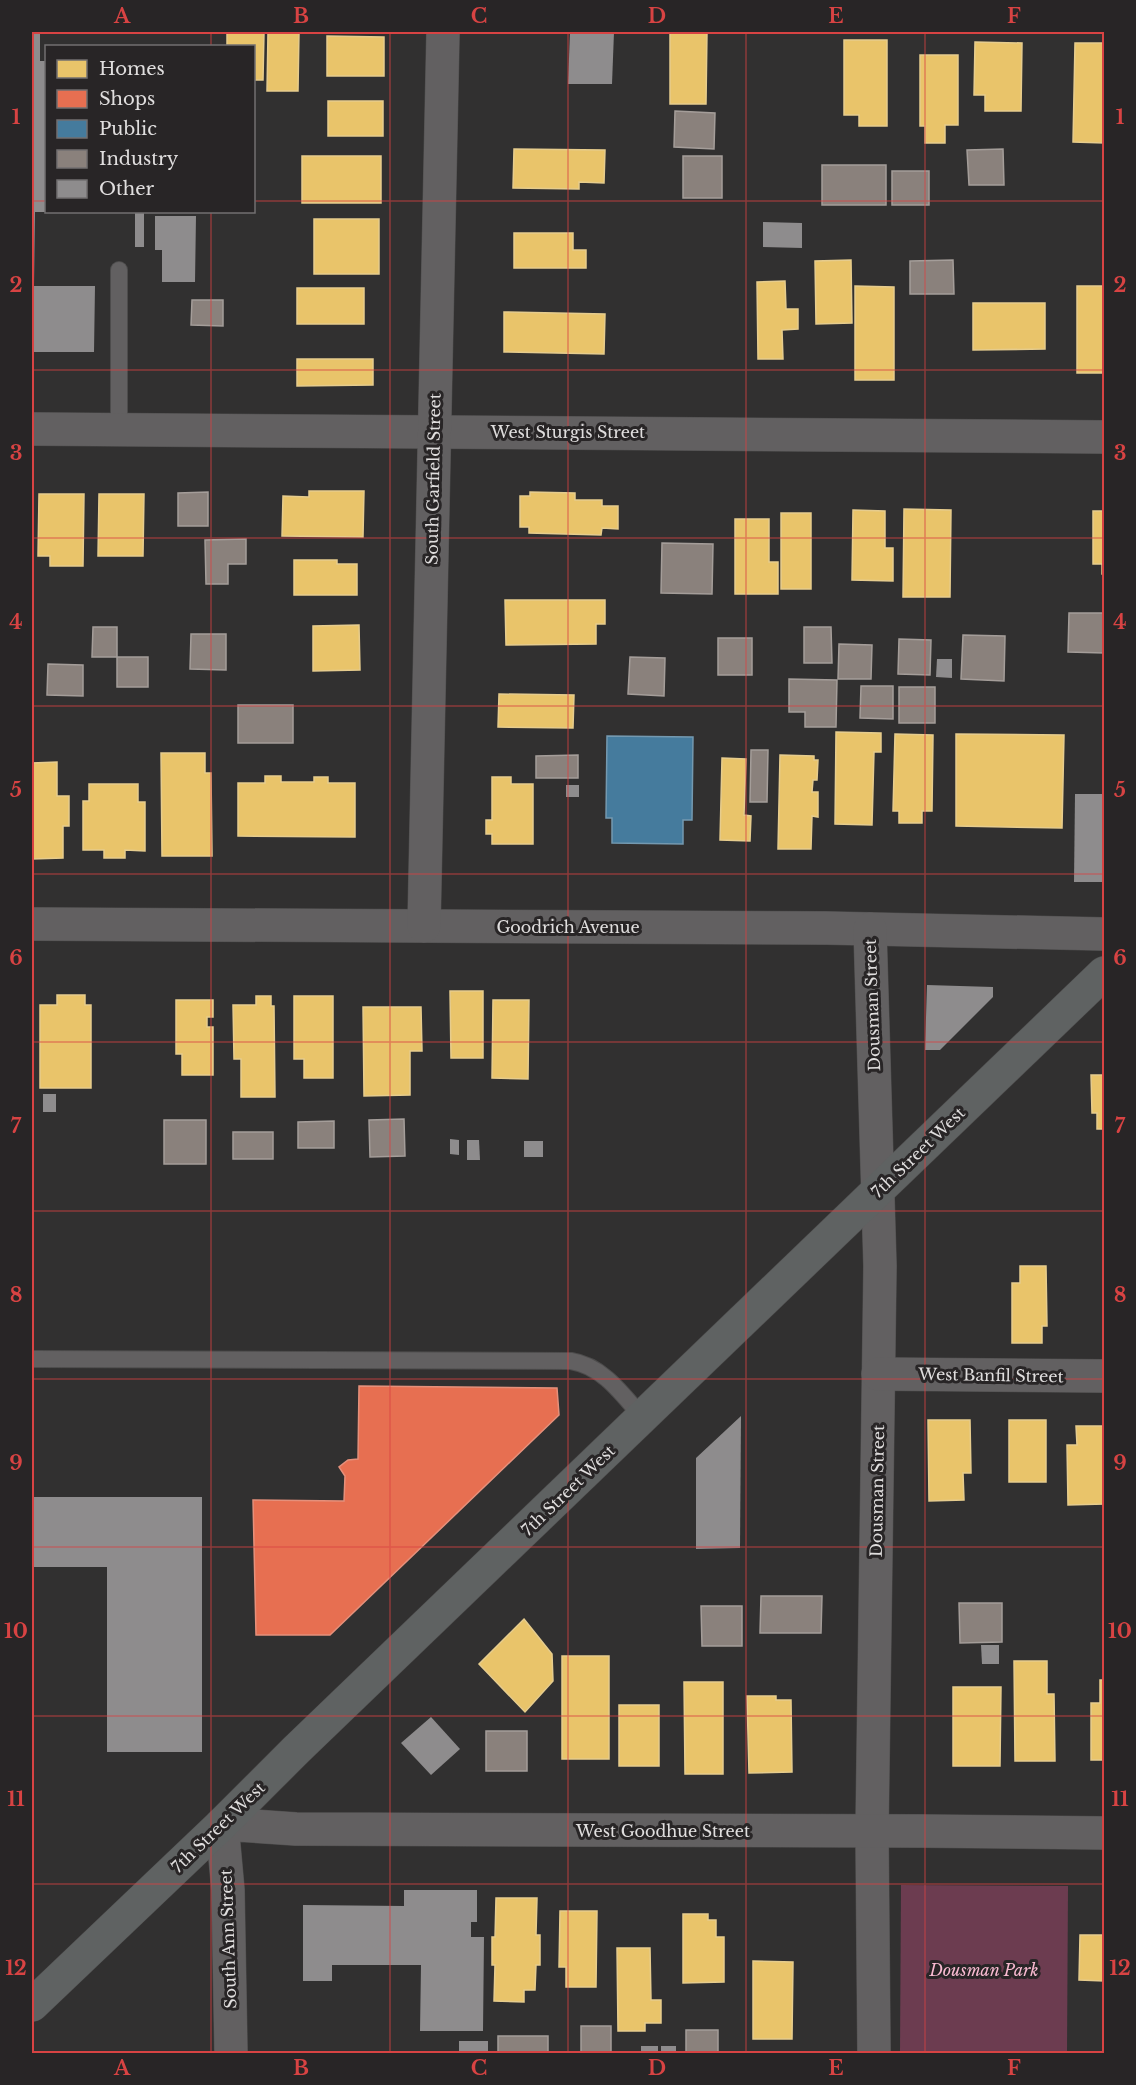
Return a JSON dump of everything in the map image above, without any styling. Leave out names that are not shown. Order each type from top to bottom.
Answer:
[{"type":"main road","name":"7th Street West","points":[[32,2005],[1104,974]]},
{"type":"street","name":"South Garfield Street","points":[[424,926],[443,32]]},
{"type":"street","name":"West Sturgis Street","points":[[32,429],[1104,436]]},
{"type":"street","name":"Goodrich Avenue","points":[[32,924],[870,928],[1104,934]]},
{"type":"street","name":"Dousman Street","points":[[870,928],[880,1266],[872,1832],[874,2054]]},
{"type":"street","name":"West Banfil Street","points":[[878,1374],[1104,1377]]},
{"type":"street","name":"West Goodhue Street","points":[[222,1824],[296,1829],[1104,1833]]},
{"type":"street","name":"South Ann Street","points":[[222,1824],[228,1890],[231,2054]]},
{"type":"lane","points":[[119,270],[119,429]]},
{"type":"lane","points":[[32,1359],[571,1361],[583,1363],[606,1377],[643,1418]]},
{"type":"green space","name":"Dousman Park","points":[[901,1885],[1068,1886],[1067,2053],[900,2053]]},
{"type":"building: Homes","points":[[227,32],[264,32],[263,80],[255,80],[255,45],[227,45]]},
{"type":"building: Homes","points":[[268,32],[299,32],[298,91],[267,91]]},
{"type":"building: Homes","points":[[670,32],[707,32],[706,104],[670,104]]},
{"type":"building: Homes","points":[[327,36],[384,37],[384,76],[327,76]]},
{"type":"building: Homes","points":[[844,40],[887,40],[887,126],[859,126],[859,115],[844,115]]},
{"type":"building: Homes","points":[[975,42],[1022,43],[1021,111],[985,111],[985,95],[974,95]]},
{"type":"building: Homes","points":[[1075,43],[1104,43],[1104,143],[1073,142]]},
{"type":"building: Homes","points":[[920,55],[958,55],[958,125],[945,125],[945,143],[925,143],[925,126],[920,126]]},
{"type":"building: Homes","points":[[328,101],[383,101],[383,136],[328,136]]},
{"type":"building: Homes","points":[[514,149],[605,150],[604,183],[579,182],[579,189],[513,188]]},
{"type":"building: Homes","points":[[302,156],[381,156],[381,203],[302,203]]},
{"type":"building: Homes","points":[[314,219],[379,219],[379,274],[314,274]]},
{"type":"building: Homes","points":[[514,233],[573,233],[573,250],[586,250],[586,268],[514,268]]},
{"type":"building: Homes","points":[[851,260],[852,323],[816,324],[815,261]]},
{"type":"building: Homes","points":[[785,281],[786,309],[798,309],[798,329],[782,330],[783,359],[758,359],[757,282]]},
{"type":"building: Homes","points":[[855,286],[894,287],[894,380],[855,380]]},
{"type":"building: Homes","points":[[1077,286],[1104,286],[1104,373],[1077,373]]},
{"type":"building: Homes","points":[[297,288],[364,288],[364,324],[297,324]]},
{"type":"building: Homes","points":[[973,303],[1045,303],[1045,349],[973,350]]},
{"type":"building: Homes","points":[[504,312],[605,314],[604,354],[504,352]]},
{"type":"building: Homes","points":[[297,359],[373,359],[373,385],[297,386]]},
{"type":"building: Homes","points":[[309,491],[364,491],[363,537],[282,536],[283,496],[309,497]]},
{"type":"building: Homes","points":[[530,492],[575,493],[575,500],[602,500],[602,506],[618,506],[618,529],[602,528],[601,535],[529,533],[529,527],[520,527],[520,496],[530,496]]},
{"type":"building: Homes","points":[[39,494],[84,494],[83,566],[50,566],[50,556],[38,556]]},
{"type":"building: Homes","points":[[99,494],[144,494],[143,556],[98,556]]},
{"type":"building: Homes","points":[[904,509],[951,510],[950,597],[903,597]]},
{"type":"building: Homes","points":[[853,510],[885,511],[885,548],[893,548],[893,581],[852,580]]},
{"type":"building: Homes","points":[[1093,511],[1104,511],[1104,574],[1102,574],[1102,564],[1093,564]]},
{"type":"building: Homes","points":[[781,513],[811,513],[811,589],[781,589]]},
{"type":"building: Homes","points":[[735,519],[769,519],[769,562],[778,562],[778,594],[735,594]]},
{"type":"building: Homes","points":[[294,560],[337,560],[337,564],[357,564],[357,595],[294,595]]},
{"type":"building: Homes","points":[[505,600],[605,600],[605,624],[596,624],[596,644],[506,645]]},
{"type":"building: Homes","points":[[359,625],[360,670],[313,671],[313,626]]},
{"type":"building: Homes","points":[[499,694],[574,695],[573,728],[498,727]]},
{"type":"building: Homes","points":[[836,732],[881,733],[881,752],[874,752],[872,825],[835,824]]},
{"type":"building: Homes","points":[[895,734],[933,735],[932,811],[922,811],[922,823],[899,823],[899,811],[893,811]]},
{"type":"building: Homes","points":[[956,734],[1064,735],[1062,828],[956,826]]},
{"type":"building: Homes","points":[[161,753],[205,753],[205,773],[211,773],[212,856],[162,856]]},
{"type":"building: Homes","points":[[780,755],[814,756],[814,760],[818,760],[817,780],[813,780],[812,792],[818,792],[818,817],[812,816],[811,849],[778,849]]},
{"type":"building: Homes","points":[[722,758],[746,759],[744,815],[751,816],[750,841],[720,840]]},
{"type":"building: Homes","points":[[57,762],[57,796],[69,796],[69,826],[63,826],[63,858],[32,859],[32,763]]},
{"type":"building: Homes","points":[[265,776],[281,776],[281,782],[314,782],[314,777],[328,777],[328,783],[355,783],[355,837],[238,836],[238,783],[265,783]]},
{"type":"building: Homes","points":[[492,777],[511,777],[511,784],[533,784],[533,844],[492,844],[492,834],[486,834],[486,820],[492,820]]},
{"type":"building: Homes","points":[[89,784],[138,784],[138,802],[145,802],[145,851],[125,850],[125,858],[104,858],[104,850],[83,850],[83,801],[89,801]]},
{"type":"building: Homes","points":[[450,991],[483,991],[483,1058],[451,1058]]},
{"type":"building: Homes","points":[[57,995],[85,995],[85,1005],[91,1005],[91,1088],[40,1088],[40,1005],[57,1005]]},
{"type":"building: Homes","points":[[256,996],[271,996],[271,1006],[274,1006],[275,1097],[241,1097],[241,1059],[234,1059],[233,1005],[256,1005]]},
{"type":"building: Homes","points":[[294,996],[333,996],[333,1078],[304,1078],[304,1059],[294,1059]]},
{"type":"building: Homes","points":[[176,1000],[213,1000],[213,1017],[207,1017],[207,1027],[213,1027],[213,1075],[182,1075],[182,1054],[176,1054]]},
{"type":"building: Homes","points":[[493,1000],[529,1000],[528,1079],[492,1078]]},
{"type":"building: Homes","points":[[363,1007],[421,1007],[422,1051],[410,1051],[410,1095],[364,1096]]},
{"type":"building: Homes","points":[[1091,1075],[1104,1075],[1104,1129],[1097,1129],[1097,1113],[1092,1113]]},
{"type":"building: Homes","points":[[1020,1266],[1046,1266],[1047,1326],[1042,1326],[1042,1343],[1012,1343],[1012,1283],[1020,1283]]},
{"type":"building: Homes","points":[[928,1420],[970,1420],[971,1473],[963,1473],[964,1500],[929,1501]]},
{"type":"building: Homes","points":[[1009,1420],[1046,1420],[1046,1482],[1009,1482]]},
{"type":"building: Homes","points":[[1076,1426],[1104,1426],[1104,1504],[1068,1505],[1067,1445],[1077,1445]]},
{"type":"building: Homes","points":[[524,1619],[552,1654],[553,1681],[525,1712],[479,1664]]},
{"type":"building: Homes","points":[[562,1656],[609,1656],[609,1759],[562,1759]]},
{"type":"building: Homes","points":[[1014,1661],[1047,1661],[1047,1694],[1054,1694],[1055,1761],[1015,1761]]},
{"type":"building: Homes","points":[[1100,1680],[1104,1680],[1104,1760],[1091,1760],[1091,1703],[1100,1703]]},
{"type":"building: Homes","points":[[684,1682],[723,1682],[723,1774],[685,1774]]},
{"type":"building: Homes","points":[[953,1687],[1001,1687],[1000,1766],[953,1766]]},
{"type":"building: Homes","points":[[747,1696],[776,1696],[776,1700],[791,1700],[792,1772],[749,1773]]},
{"type":"building: Homes","points":[[619,1705],[659,1705],[659,1766],[619,1766]]},
{"type":"building: Homes","points":[[496,1898],[537,1898],[536,1935],[540,1935],[540,1965],[536,1965],[535,1990],[524,1990],[524,2002],[494,2001],[495,1965],[492,1965],[492,1937],[495,1937]]},
{"type":"building: Homes","points":[[560,1911],[597,1911],[596,1987],[566,1987],[566,1967],[559,1967]]},
{"type":"building: Homes","points":[[683,1914],[708,1914],[708,1920],[716,1920],[716,1937],[724,1937],[724,1982],[683,1983]]},
{"type":"building: Homes","points":[[1080,1935],[1104,1935],[1104,1981],[1079,1980]]},
{"type":"building: Homes","points":[[617,1948],[650,1948],[651,2000],[661,2000],[661,2023],[645,2023],[645,2031],[618,2031]]},
{"type":"building: Homes","points":[[753,1961],[793,1962],[792,2039],[753,2039]]},
{"type":"building: Shops","points":[[359,1386],[557,1388],[559,1415],[330,1635],[256,1635],[253,1500],[344,1501],[345,1476],[339,1467],[348,1460],[358,1459]]},
{"type":"building: Public","points":[[607,736],[693,737],[692,820],[683,820],[683,844],[612,843],[612,818],[606,818]]},
{"type":"building: Industry","points":[[675,111],[715,113],[714,149],[674,147]]},
{"type":"building: Industry","points":[[1003,149],[1004,185],[969,185],[967,150]]},
{"type":"building: Industry","points":[[683,156],[722,156],[722,198],[683,198]]},
{"type":"building: Industry","points":[[822,165],[886,165],[886,205],[822,205]]},
{"type":"building: Industry","points":[[892,171],[929,171],[929,205],[892,205]]},
{"type":"building: Industry","points":[[953,260],[954,294],[910,294],[910,261]]},
{"type":"building: Industry","points":[[192,300],[223,300],[223,326],[191,325]]},
{"type":"building: Industry","points":[[208,492],[208,526],[178,526],[178,493]]},
{"type":"building: Industry","points":[[246,539],[246,564],[228,564],[228,584],[206,584],[205,540]]},
{"type":"building: Industry","points":[[662,543],[713,544],[712,594],[661,593]]},
{"type":"building: Industry","points":[[1069,613],[1104,613],[1104,653],[1068,652]]},
{"type":"building: Industry","points":[[93,627],[117,627],[117,657],[92,657]]},
{"type":"building: Industry","points":[[804,627],[831,627],[832,663],[804,663]]},
{"type":"building: Industry","points":[[191,634],[226,634],[226,670],[190,669]]},
{"type":"building: Industry","points":[[963,635],[1005,636],[1004,681],[961,679]]},
{"type":"building: Industry","points":[[718,638],[752,638],[752,675],[718,675]]},
{"type":"building: Industry","points":[[899,639],[931,640],[930,675],[898,674]]},
{"type":"building: Industry","points":[[839,644],[872,645],[871,679],[838,679]]},
{"type":"building: Industry","points":[[117,657],[148,657],[148,687],[117,687]]},
{"type":"building: Industry","points":[[630,657],[665,658],[664,696],[628,694]]},
{"type":"building: Industry","points":[[48,664],[83,665],[83,696],[47,695]]},
{"type":"building: Industry","points":[[789,679],[837,680],[836,727],[805,727],[805,712],[789,712]]},
{"type":"building: Industry","points":[[861,686],[893,686],[893,719],[860,718]]},
{"type":"building: Industry","points":[[899,687],[935,687],[935,723],[899,723]]},
{"type":"building: Industry","points":[[238,705],[293,705],[293,743],[238,743]]},
{"type":"building: Industry","points":[[751,750],[768,750],[767,802],[750,802]]},
{"type":"building: Industry","points":[[578,755],[578,778],[536,778],[536,756]]},
{"type":"building: Industry","points":[[404,1119],[405,1156],[370,1157],[369,1120]]},
{"type":"building: Industry","points":[[164,1120],[206,1120],[206,1164],[164,1164]]},
{"type":"building: Industry","points":[[334,1121],[334,1148],[298,1148],[298,1122]]},
{"type":"building: Industry","points":[[233,1132],[273,1132],[273,1159],[233,1159]]},
{"type":"building: Industry","points":[[761,1596],[822,1596],[821,1633],[760,1633]]},
{"type":"building: Industry","points":[[959,1603],[1002,1603],[1002,1642],[960,1643]]},
{"type":"building: Industry","points":[[701,1606],[742,1606],[742,1646],[702,1646]]},
{"type":"building: Industry","points":[[486,1731],[527,1731],[527,1771],[486,1771]]},
{"type":"building: Industry","points":[[581,2026],[611,2026],[611,2054],[581,2054]]},
{"type":"building: Industry","points":[[686,2030],[718,2030],[718,2054],[686,2054]]},
{"type":"building: Industry","points":[[498,2036],[548,2036],[548,2054],[498,2054]]},
{"type":"building: Other","points":[[32,32],[40,32],[40,61],[45,61],[45,212],[35,212],[34,286],[95,286],[94,352],[32,352]]},
{"type":"building: Other","points":[[570,32],[614,32],[612,84],[568,84]]},
{"type":"building: Other","points":[[135,213],[144,213],[144,247],[135,247]]},
{"type":"building: Other","points":[[155,216],[196,216],[195,282],[162,282],[162,250],[155,250]]},
{"type":"building: Other","points":[[763,222],[802,223],[802,248],[763,247]]},
{"type":"building: Other","points":[[937,659],[952,659],[952,678],[936,677]]},
{"type":"building: Other","points":[[566,785],[579,785],[579,797],[566,797]]},
{"type":"building: Other","points":[[1075,794],[1104,794],[1104,882],[1074,882]]},
{"type":"building: Other","points":[[927,985],[993,987],[993,997],[940,1050],[925,1050]]},
{"type":"building: Other","points":[[43,1094],[56,1094],[56,1112],[43,1112]]},
{"type":"building: Other","points":[[450,1139],[459,1140],[459,1155],[450,1154]]},
{"type":"building: Other","points":[[467,1140],[479,1140],[480,1160],[467,1160]]},
{"type":"building: Other","points":[[524,1141],[543,1141],[543,1157],[524,1157]]},
{"type":"building: Other","points":[[741,1416],[740,1548],[696,1549],[696,1458]]},
{"type":"building: Other","points":[[32,1497],[202,1497],[202,1752],[107,1752],[107,1567],[32,1567]]},
{"type":"building: Other","points":[[981,1645],[999,1645],[999,1664],[982,1664]]},
{"type":"building: Other","points":[[431,1717],[460,1749],[431,1775],[401,1743]]},
{"type":"building: Other","points":[[404,1890],[477,1890],[477,1922],[471,1922],[471,1937],[484,1937],[483,2031],[420,2031],[421,1965],[332,1965],[332,1981],[303,1981],[303,1905],[404,1906]]},
{"type":"building: Other","points":[[459,2041],[488,2041],[488,2054],[459,2054]]},
{"type":"building: Other","points":[[641,2046],[658,2046],[658,2054],[641,2054]]},
{"type":"building: Other","points":[[661,2046],[676,2046],[676,2054],[661,2054]]}]
